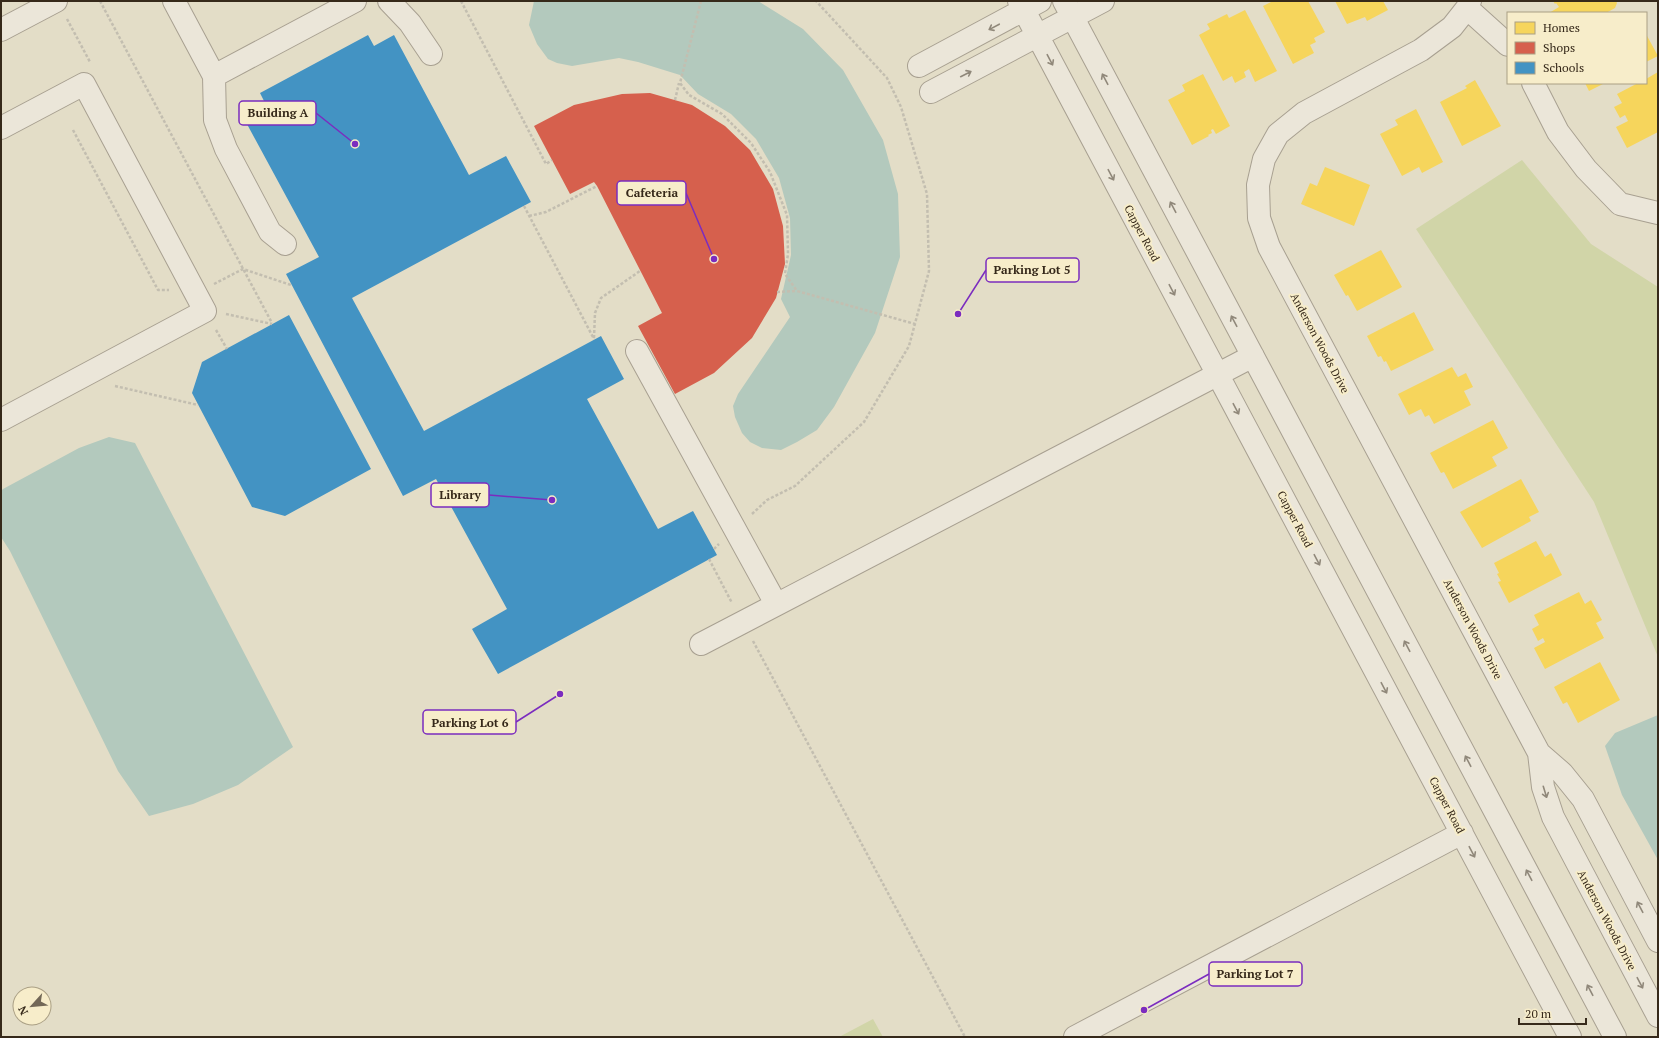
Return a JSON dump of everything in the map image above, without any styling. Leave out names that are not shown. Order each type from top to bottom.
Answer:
[{"type":"street","points":[[1,30],[56,1]]},
{"type":"street","points":[[174,1],[214,76],[215,120],[226,149],[270,232],[285,244]]},
{"type":"street","points":[[214,76],[355,1]]},
{"type":"street","points":[[389,1],[410,23],[431,54]]},
{"type":"street","points":[[931,92],[1038,37],[1068,9],[1103,1]]},
{"type":"street","points":[[919,66],[1027,4]]},
{"type":"street","name":"Capper Road","points":[[1027,4],[1038,37],[1570,1037]]},
{"type":"street","points":[[1469,5],[1507,44]]},
{"type":"street","name":"Anderson Woods Drive","points":[[1469,5],[1452,27],[1421,50],[1304,113],[1278,134],[1264,159],[1258,185],[1259,218],[1273,254],[1539,753],[1562,773],[1583,799],[1658,941]]},
{"type":"street","points":[[1068,9],[1615,1037]]},
{"type":"street","points":[[1,128],[84,84],[205,311],[1,420]]},
{"type":"street","points":[[1534,84],[1558,132],[1586,169],[1620,204],[1658,213]]},
{"type":"street","points":[[637,351],[776,604]]},
{"type":"street","points":[[701,644],[1253,356]]},
{"type":"street","name":"Anderson Woods Drive","points":[[1539,753],[1543,787],[1553,817],[1658,1016]]},
{"type":"street","points":[[1076,1037],[1462,833]]},
{"type":"path","points":[[100,1],[272,324]]},
{"type":"path","points":[[461,1],[546,164],[552,160]]},
{"type":"path","points":[[675,100],[702,1]]},
{"type":"path","points":[[714,549],[768,500],[795,486],[864,422],[909,346],[930,271],[927,194],[901,106],[887,78],[816,1]]},
{"type":"path","points":[[680,83],[689,95],[722,114],[750,143],[770,172],[787,215],[788,254],[785,274],[797,291]]},
{"type":"path","points":[[529,216],[546,212],[597,186]]},
{"type":"path","points":[[524,206],[594,339],[595,313],[602,298],[640,271]]},
{"type":"path","points":[[777,292],[797,291],[915,324]]},
{"type":"path","points":[[80,378],[198,405]]},
{"type":"path","points":[[709,559],[965,1037]]},
{"type":"green space","points":[[1522,160],[1591,244],[1658,287],[1658,657],[1594,502],[1416,229]]},
{"type":"green space","points":[[873,1019],[883,1037],[839,1037]]},
{"type":"shaded area","points":[[534,1],[758,1],[803,29],[843,70],[883,140],[898,194],[900,257],[875,333],[834,407],[817,430],[781,450],[762,448],[750,442],[742,433],[735,417],[733,406],[738,394],[790,317],[781,299],[791,255],[790,218],[779,178],[756,139],[731,114],[698,94],[680,75],[638,62],[619,58],[572,66],[557,63],[548,59],[537,44],[529,25]]},
{"type":"shaded area","points":[[109,437],[135,443],[293,747],[238,785],[193,804],[149,816],[118,771],[10,551],[1,537],[1,491],[3,489],[79,448]]},
{"type":"shaded area","points":[[1658,715],[1658,860],[1622,795],[1605,746],[1615,733]]},
{"type":"building: Homes","points":[[1273,1],[1308,1],[1325,32],[1314,38],[1316,42],[1310,45],[1314,53],[1293,64],[1263,6]]},
{"type":"building: Homes","points":[[1335,1],[1383,1],[1388,10],[1367,21],[1365,17],[1347,24]]},
{"type":"building: Homes","points":[[1553,1],[1616,1],[1617,3],[1615,8],[1608,12],[1551,12],[1559,7],[1556,3],[1555,4]]},
{"type":"building: Homes","points":[[1245,10],[1277,71],[1255,82],[1249,69],[1244,72],[1246,77],[1235,83],[1232,76],[1223,81],[1199,35],[1210,29],[1207,24],[1227,14],[1229,18]]},
{"type":"building: Homes","points":[[1647,36],[1658,56],[1647,62]]},
{"type":"building: Homes","points":[[1658,72],[1658,132],[1627,148],[1616,127],[1628,121],[1625,115],[1620,118],[1614,107],[1622,103],[1617,94],[1636,84],[1647,84],[1647,78]]},
{"type":"building: Homes","points":[[1203,74],[1230,126],[1216,134],[1213,129],[1211,130],[1212,133],[1208,135],[1209,136],[1192,145],[1168,100],[1185,91],[1182,85]]},
{"type":"building: Homes","points":[[1475,80],[1501,126],[1462,146],[1440,102],[1467,88],[1465,86]]},
{"type":"building: Homes","points":[[1586,84],[1603,84],[1589,91]]},
{"type":"building: Homes","points":[[1416,109],[1443,162],[1422,173],[1419,167],[1402,176],[1380,134],[1398,125],[1395,120]]},
{"type":"building: Homes","points":[[1325,167],[1370,185],[1354,226],[1301,204],[1310,183],[1317,186]]},
{"type":"building: Homes","points":[[1381,250],[1402,287],[1357,311],[1334,275]]},
{"type":"building: Homes","points":[[1414,312],[1434,350],[1391,371],[1386,361],[1384,362],[1381,356],[1378,357],[1367,336]]},
{"type":"building: Homes","points":[[1452,367],[1458,377],[1466,373],[1473,387],[1464,391],[1471,405],[1434,424],[1429,415],[1425,417],[1421,409],[1409,415],[1398,394]]},
{"type":"building: Homes","points":[[1493,420],[1508,448],[1492,457],[1497,466],[1453,489],[1444,472],[1441,473],[1430,453]]},
{"type":"building: Homes","points":[[1521,479],[1539,512],[1529,517],[1531,521],[1482,548],[1460,512]]},
{"type":"building: Homes","points":[[1536,541],[1545,557],[1551,553],[1562,575],[1509,603],[1498,582],[1501,581],[1494,563]]},
{"type":"building: Homes","points":[[1579,592],[1585,604],[1591,600],[1602,620],[1596,623],[1604,638],[1545,669],[1534,648],[1545,642],[1543,638],[1538,641],[1532,629],[1539,625],[1534,615]]},
{"type":"building: Homes","points":[[1600,662],[1620,700],[1578,723],[1567,702],[1563,704],[1554,687]]},
{"type":"building: Shops","points":[[650,93],[692,105],[725,126],[750,150],[773,189],[783,226],[785,264],[776,298],[752,338],[714,373],[675,394],[638,326],[662,313],[597,186],[594,182],[570,194],[534,126],[574,105],[622,94]]},
{"type":"building: Schools","points":[[368,35],[374,46],[394,35],[469,175],[506,156],[531,202],[352,298],[424,431],[601,336],[624,379],[587,399],[658,529],[693,511],[717,555],[498,674],[472,629],[507,609],[436,479],[403,496],[286,274],[319,257],[241,113],[264,101],[260,93]]},
{"type":"building: Schools","points":[[289,315],[371,469],[285,516],[252,507],[192,393],[202,362]]},
{"type":"place","name":"Building A","points":[[355,144]]},
{"type":"place","name":"Cafeteria","points":[[714,259]]},
{"type":"place","name":"Parking Lot 5","points":[[958,314]]},
{"type":"place","name":"Library","points":[[552,500]]},
{"type":"place","name":"Parking Lot 6","points":[[560,694]]},
{"type":"place","name":"Parking Lot 7","points":[[1144,1010]]}]
